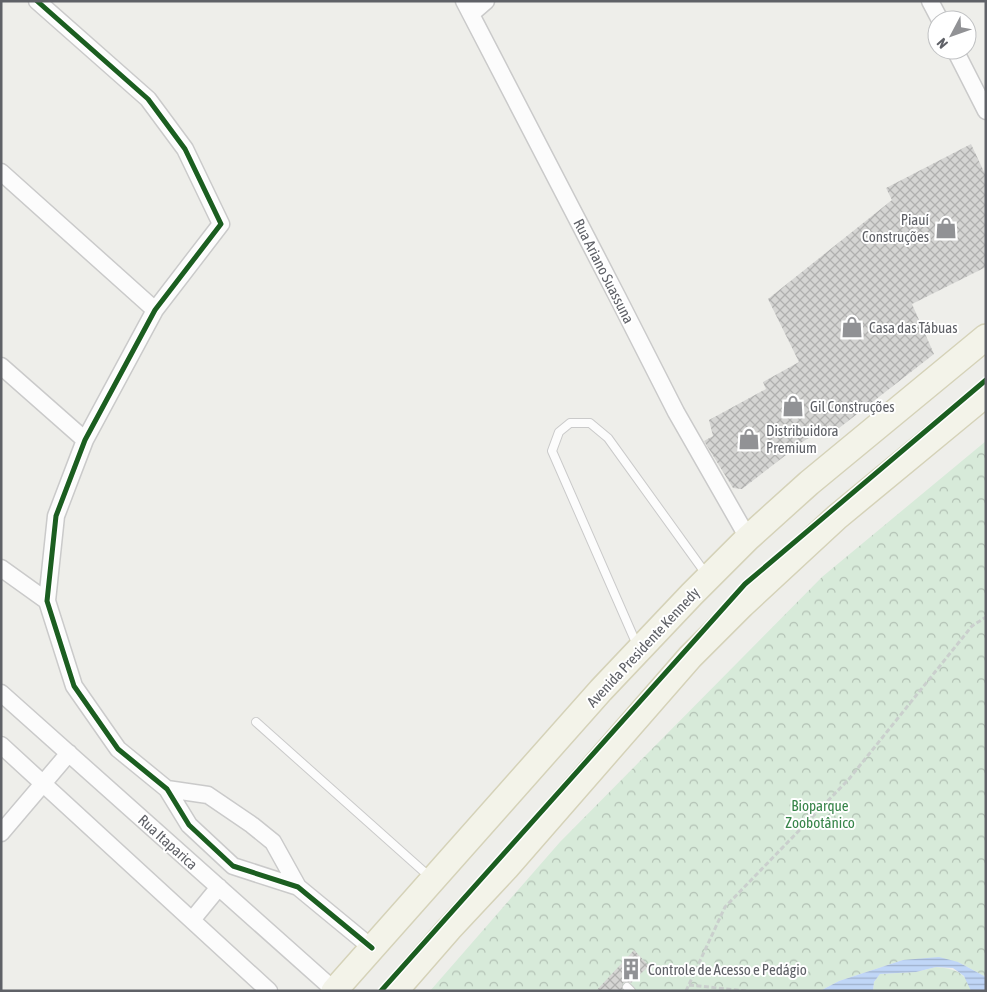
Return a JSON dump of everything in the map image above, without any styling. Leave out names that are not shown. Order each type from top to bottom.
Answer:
[{"type":"main road","name":"Avenida Presidente Kennedy","points":[[334,990],[601,690],[708,578],[748,538],[809,483],[986,337]]},
{"type":"main road","points":[[395,991],[506,868],[690,657],[742,605],[837,517],[986,394]]},
{"type":"street","points":[[37,1],[148,99],[185,149],[221,224],[155,310],[85,440],[56,516],[47,600],[74,686],[118,749],[167,789],[188,825],[233,866],[298,887]]},
{"type":"street","points":[[467,7],[486,1]]},
{"type":"street","name":"Rua Ariano Suassuna","points":[[467,7],[676,412],[748,538]]},
{"type":"street","points":[[960,60],[986,111]]},
{"type":"street","points":[[1,172],[155,310]]},
{"type":"street","points":[[1,366],[85,440]]},
{"type":"street","points":[[1,568],[47,600]]},
{"type":"street","name":"Rua Itaparica","points":[[1,693],[334,990]]},
{"type":"street","points":[[1,745],[269,991]]},
{"type":"street","points":[[1,833],[69,753]]},
{"type":"street","points":[[167,789],[208,795],[252,825],[273,842],[298,887],[372,948]]},
{"type":"street","points":[[192,920],[219,887]]},
{"type":"lane","points":[[639,650],[552,451],[559,432],[570,423],[590,423],[608,438],[708,578]]},
{"type":"lane","points":[[256,722],[433,879]]},
{"type":"path","points":[[686,991],[725,907],[850,779],[972,626],[986,617]]},
{"type":"path","points":[[688,985],[746,991]]},
{"type":"green space","name":"Bioparque Zoobotânico","points":[[986,441],[986,977],[958,962],[903,960],[839,981],[820,991],[430,991],[560,842],[822,577]]},
{"type":"green space","points":[[936,967],[958,972],[966,979],[971,991],[873,991],[874,982],[880,974],[916,972]]},
{"type":"water","points":[[939,957],[958,962],[986,977],[986,991],[971,991],[964,976],[953,968],[936,967],[916,972],[880,974],[874,982],[873,991],[820,991],[839,981],[903,960]]},
{"type":"building","points":[[971,144],[986,176],[986,267],[912,304],[934,354],[834,432],[830,425],[794,447],[742,489],[733,488],[704,441],[713,436],[709,420],[766,389],[763,382],[799,362],[768,299],[892,200],[886,188]]},
{"type":"building","name":"Controle de Acesso e Pedágio","points":[[634,950],[649,966],[631,983],[623,983],[623,991],[596,991]]},
{"type":"cycle path","points":[[37,1],[148,99],[185,149],[221,224],[155,310],[85,440],[56,516],[47,601],[74,686],[118,749],[167,789],[189,825],[233,866],[298,887],[372,948]]},
{"type":"cycle path","points":[[381,991],[745,584],[986,380]]},
{"type":"place","name":"Piauí Construções","points":[[946,228]]},
{"type":"place","name":"Casa das Tábuas","points":[[852,327]]},
{"type":"place","name":"Gil Construções","points":[[793,406]]},
{"type":"place","name":"Distribuidora Premium","points":[[749,439]]},
{"type":"place","name":"Controle de Acesso e Pedágio","points":[[631,969]]}]
